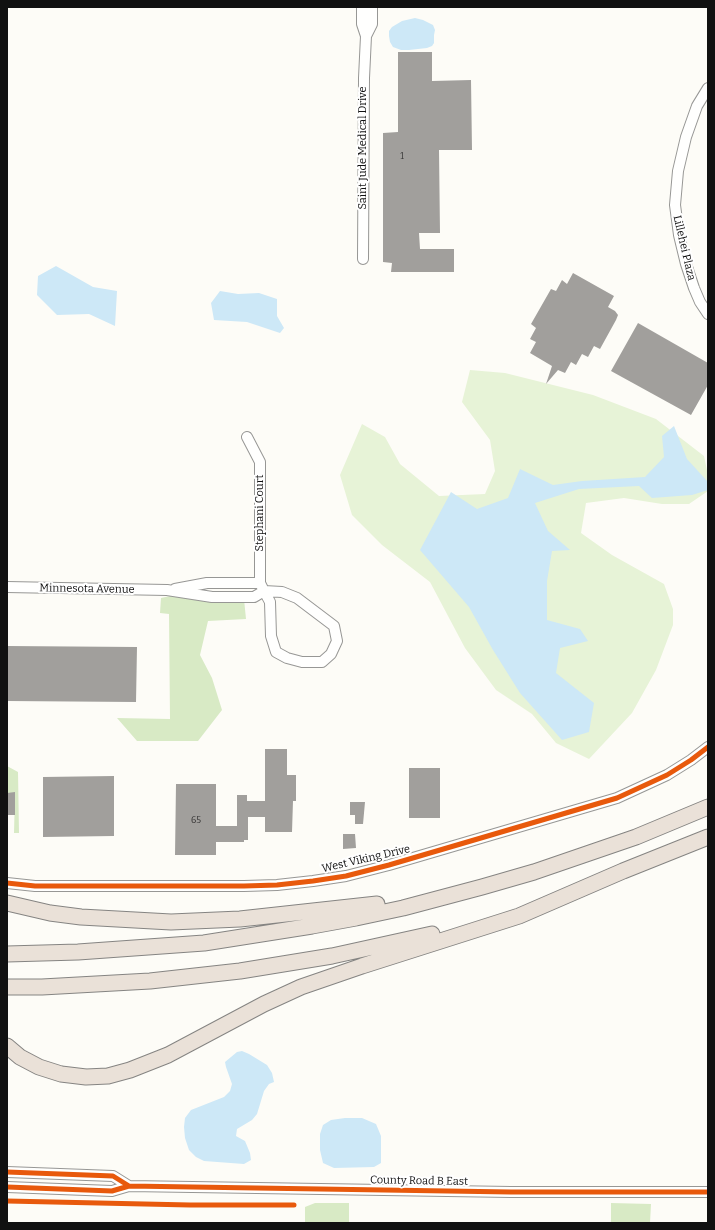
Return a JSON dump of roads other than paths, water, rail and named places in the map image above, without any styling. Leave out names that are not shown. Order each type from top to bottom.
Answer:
[{"type":"highway","points":[[7,954],[78,952],[204,943],[327,923],[403,908],[534,872],[636,837],[708,807]]},
{"type":"highway","points":[[7,1046],[20,1057],[39,1067],[61,1074],[86,1077],[108,1076],[130,1070],[168,1055],[264,1004],[301,987],[519,916],[708,836]]},
{"type":"highway","points":[[7,987],[49,987],[150,981],[240,971],[332,956],[422,937],[537,903],[623,871]]},
{"type":"highway","points":[[7,903],[50,913],[81,917],[171,922],[248,918],[375,904],[466,891]]},
{"type":"street","name":"Saint Jude Medical Drive","points":[[362,7],[362,24],[366,36],[364,78],[363,259]]},
{"type":"street","name":"Saint Jude Medical Drive","points":[[366,36],[372,24],[372,7]]},
{"type":"street","name":"Lillehei Plaza","points":[[708,88],[697,106],[686,137],[678,171],[675,205],[679,235],[686,264],[700,302],[708,314]]},
{"type":"street","name":"Stephani Court","points":[[247,437],[260,462],[262,587]]},
{"type":"street","name":"Minnesota Avenue","points":[[167,590],[207,583],[262,587]]},
{"type":"street","points":[[262,587],[282,592],[297,598],[334,626],[337,641],[332,654],[322,662],[302,662],[288,658],[276,652],[271,636],[270,602],[262,587]]},
{"type":"street","name":"Minnesota Avenue","points":[[7,588],[167,590],[212,597],[254,597],[262,587]]},
{"type":"street","name":"West Viking Drive","points":[[7,883],[31,886],[244,886],[277,885],[346,876],[389,865],[617,798],[667,775],[708,747]]},
{"type":"street","name":"County Road B East","points":[[7,1172],[114,1176],[129,1186]]},
{"type":"street","name":"County Road B East","points":[[7,1187],[112,1191],[129,1186],[511,1192],[708,1192]]},
{"type":"water","points":[[415,18],[433,25],[435,30],[434,43],[432,46],[409,50],[401,50],[393,47],[389,36],[389,31],[392,27],[402,21]]},
{"type":"water","points":[[56,266],[93,287],[117,291],[115,326],[89,314],[57,315],[37,295],[38,276]]},
{"type":"water","points":[[220,291],[238,294],[259,293],[277,299],[277,316],[284,328],[280,333],[247,322],[214,320],[211,303]]},
{"type":"water","points":[[674,426],[687,459],[708,482],[708,490],[692,495],[652,498],[639,486],[579,489],[535,503],[548,531],[570,550],[552,551],[547,581],[547,620],[580,629],[588,641],[560,648],[556,673],[594,703],[589,732],[562,740],[520,693],[493,650],[469,607],[420,550],[451,492],[477,509],[508,498],[520,469],[553,485],[582,481],[645,477],[664,457],[662,436]]},
{"type":"water","points":[[242,1051],[267,1065],[272,1073],[274,1082],[269,1084],[264,1091],[257,1114],[252,1120],[237,1129],[236,1136],[245,1141],[251,1160],[244,1164],[204,1161],[196,1157],[189,1150],[185,1138],[185,1118],[191,1110],[224,1097],[230,1091],[232,1084],[225,1062],[237,1052]]},
{"type":"water","points":[[362,1118],[376,1124],[381,1136],[381,1163],[374,1167],[334,1168],[323,1163],[320,1150],[320,1134],[323,1125],[331,1120]]}]
